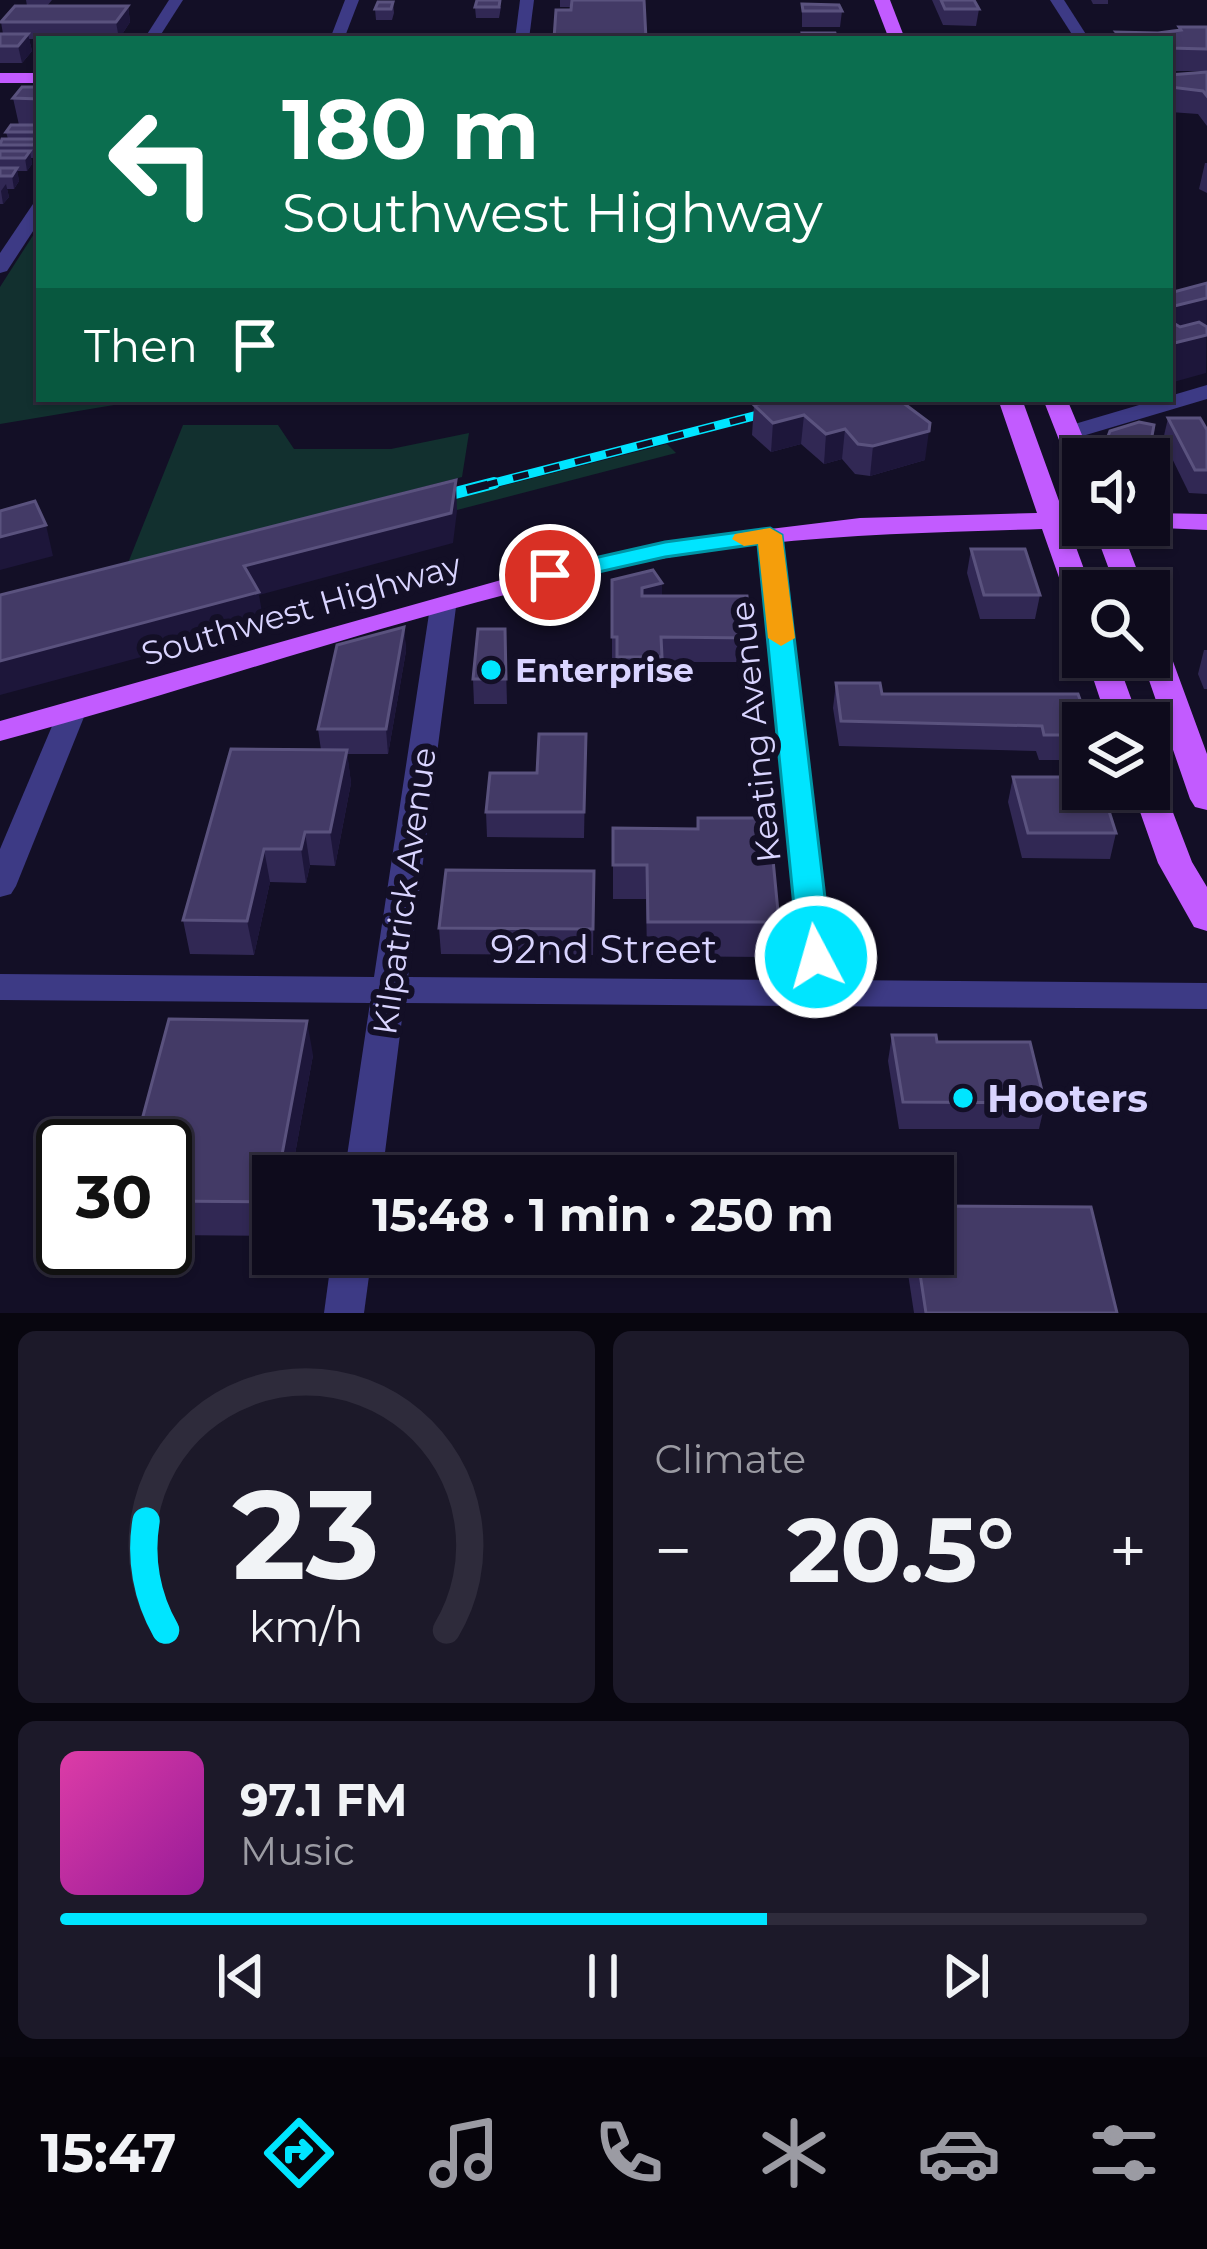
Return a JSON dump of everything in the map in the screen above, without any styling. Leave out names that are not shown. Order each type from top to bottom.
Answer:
[{"type":"main road","points":[[882,0],[896,36]]},
{"type":"main road","points":[[0,78],[36,78]]},
{"type":"main road","points":[[1011,402],[1070,570]]},
{"type":"main road","points":[[1056,402],[1071,438]]},
{"type":"main road","name":"Southwest Highway","points":[[0,731],[634,556],[860,526],[1062,520]]},
{"type":"main road","points":[[1170,521],[1207,522]]},
{"type":"main road","points":[[1164,678],[1207,799]]},
{"type":"main road","points":[[1156,810],[1175,863],[1207,918]]},
{"type":"street","points":[[153,36],[176,0]]},
{"type":"street","points":[[338,36],[352,0]]},
{"type":"street","points":[[522,36],[527,0]]},
{"type":"street","points":[[1057,0],[1080,36]]},
{"type":"street","points":[[0,267],[7,245],[36,211]]},
{"type":"street","points":[[1069,433],[1207,392]]},
{"type":"street","name":"Keating Avenue","points":[[770,535],[820,993]]},
{"type":"street","name":"Kilpatrick Avenue","points":[[367,1155],[443,607]]},
{"type":"street","points":[[0,886],[72,712]]},
{"type":"street","name":"92nd Street","points":[[0,987],[1207,995]]},
{"type":"street","points":[[344,1313],[349,1275]]},
{"type":"green space","points":[[36,231],[36,402],[132,402],[0,424],[0,287]]},
{"type":"green space","points":[[183,425],[278,425],[294,449],[391,449],[469,433],[462,477],[128,563]]},
{"type":"green space","points":[[667,444],[676,453],[0,629],[377,518]]},
{"type":"building","points":[[477,0],[500,0],[499,7],[475,7]]},
{"type":"building","points":[[572,0],[644,0],[646,36],[554,36],[556,10],[571,10]]},
{"type":"building","points":[[941,0],[974,0],[979,9],[945,9]]},
{"type":"building","points":[[378,2],[393,2],[391,9],[375,9]]},
{"type":"building","points":[[802,4],[839,5],[842,11],[803,11]]},
{"type":"building","points":[[15,6],[128,6],[116,22],[1,22]]},
{"type":"building","points":[[1179,27],[1207,27],[1207,49],[1173,48],[1173,36],[1119,36],[1116,32],[1158,33],[1181,30]]},
{"type":"building","points":[[802,33],[836,36],[802,36]]},
{"type":"building","points":[[0,34],[28,34],[18,46],[0,46]]},
{"type":"building","points":[[1207,72],[1207,96],[1203,91],[1173,87],[1173,75]]},
{"type":"building","points":[[22,87],[36,87],[36,99],[13,98]]},
{"type":"building","points":[[11,125],[36,125],[36,132],[6,132]]},
{"type":"building","points":[[2,139],[36,139],[33,145],[0,145]]},
{"type":"building","points":[[0,151],[30,151],[25,158],[0,158]]},
{"type":"building","points":[[0,168],[17,168],[12,176],[0,176]]},
{"type":"building","points":[[1207,283],[1207,298],[1173,306],[1173,292]]},
{"type":"building","points":[[1199,322],[1207,327],[1207,335],[1173,343],[1173,323],[1180,327]]},
{"type":"building","points":[[902,402],[930,423],[929,431],[873,446],[858,444],[845,429],[826,434],[804,415],[773,423],[754,405]]},
{"type":"building","points":[[1168,418],[1200,418],[1207,430],[1207,470],[1195,470]]},
{"type":"building","points":[[1139,422],[1154,425],[1152,438],[1107,438],[1110,431]]},
{"type":"building","points":[[456,480],[451,513],[244,566],[259,592],[0,661],[0,595]]},
{"type":"building","points":[[35,501],[46,525],[0,537],[0,511]]},
{"type":"building","points":[[971,549],[1025,549],[1040,595],[984,595]]},
{"type":"building","points":[[653,570],[662,583],[642,588],[642,596],[747,596],[751,638],[661,637],[662,657],[617,657],[617,637],[612,637],[612,580]]},
{"type":"building","points":[[404,627],[386,729],[318,729],[337,645]]},
{"type":"building","points":[[478,629],[505,629],[506,679],[473,679]]},
{"type":"building","points":[[836,683],[880,683],[882,694],[1078,694],[1081,702],[1062,702],[1062,735],[1044,735],[1042,726],[841,721]]},
{"type":"building","points":[[539,734],[586,734],[584,812],[486,812],[490,773],[537,773]]},
{"type":"building","points":[[231,749],[347,750],[330,832],[305,832],[301,849],[264,849],[247,921],[183,920]]},
{"type":"building","points":[[1013,777],[1062,777],[1062,810],[1109,810],[1116,833],[1028,833]]},
{"type":"building","points":[[698,818],[769,818],[779,922],[648,922],[647,865],[613,865],[613,828],[698,829]]},
{"type":"building","points":[[446,870],[594,871],[593,929],[439,928]]},
{"type":"building","points":[[169,1019],[307,1021],[282,1155],[252,1155],[252,1202],[192,1201],[192,1119],[142,1119]]},
{"type":"building","points":[[892,1035],[936,1035],[937,1042],[1030,1042],[1045,1103],[903,1102]]},
{"type":"building","points":[[954,1206],[1091,1207],[1117,1313],[926,1313],[920,1275],[954,1275]]},
{"type":"railway","points":[[482,486],[808,402]]},
{"type":"railway","points":[[424,501],[494,483]]},
{"type":"slow traffic","points":[[744,539],[770,535],[781,638]]},
{"type":"place","name":"Enterprise","points":[[491,670]]},
{"type":"place","name":"Hooters","points":[[963,1098]]},
{"type":"route","points":[[550,575],[665,550],[770,535],[816,957]]}]
